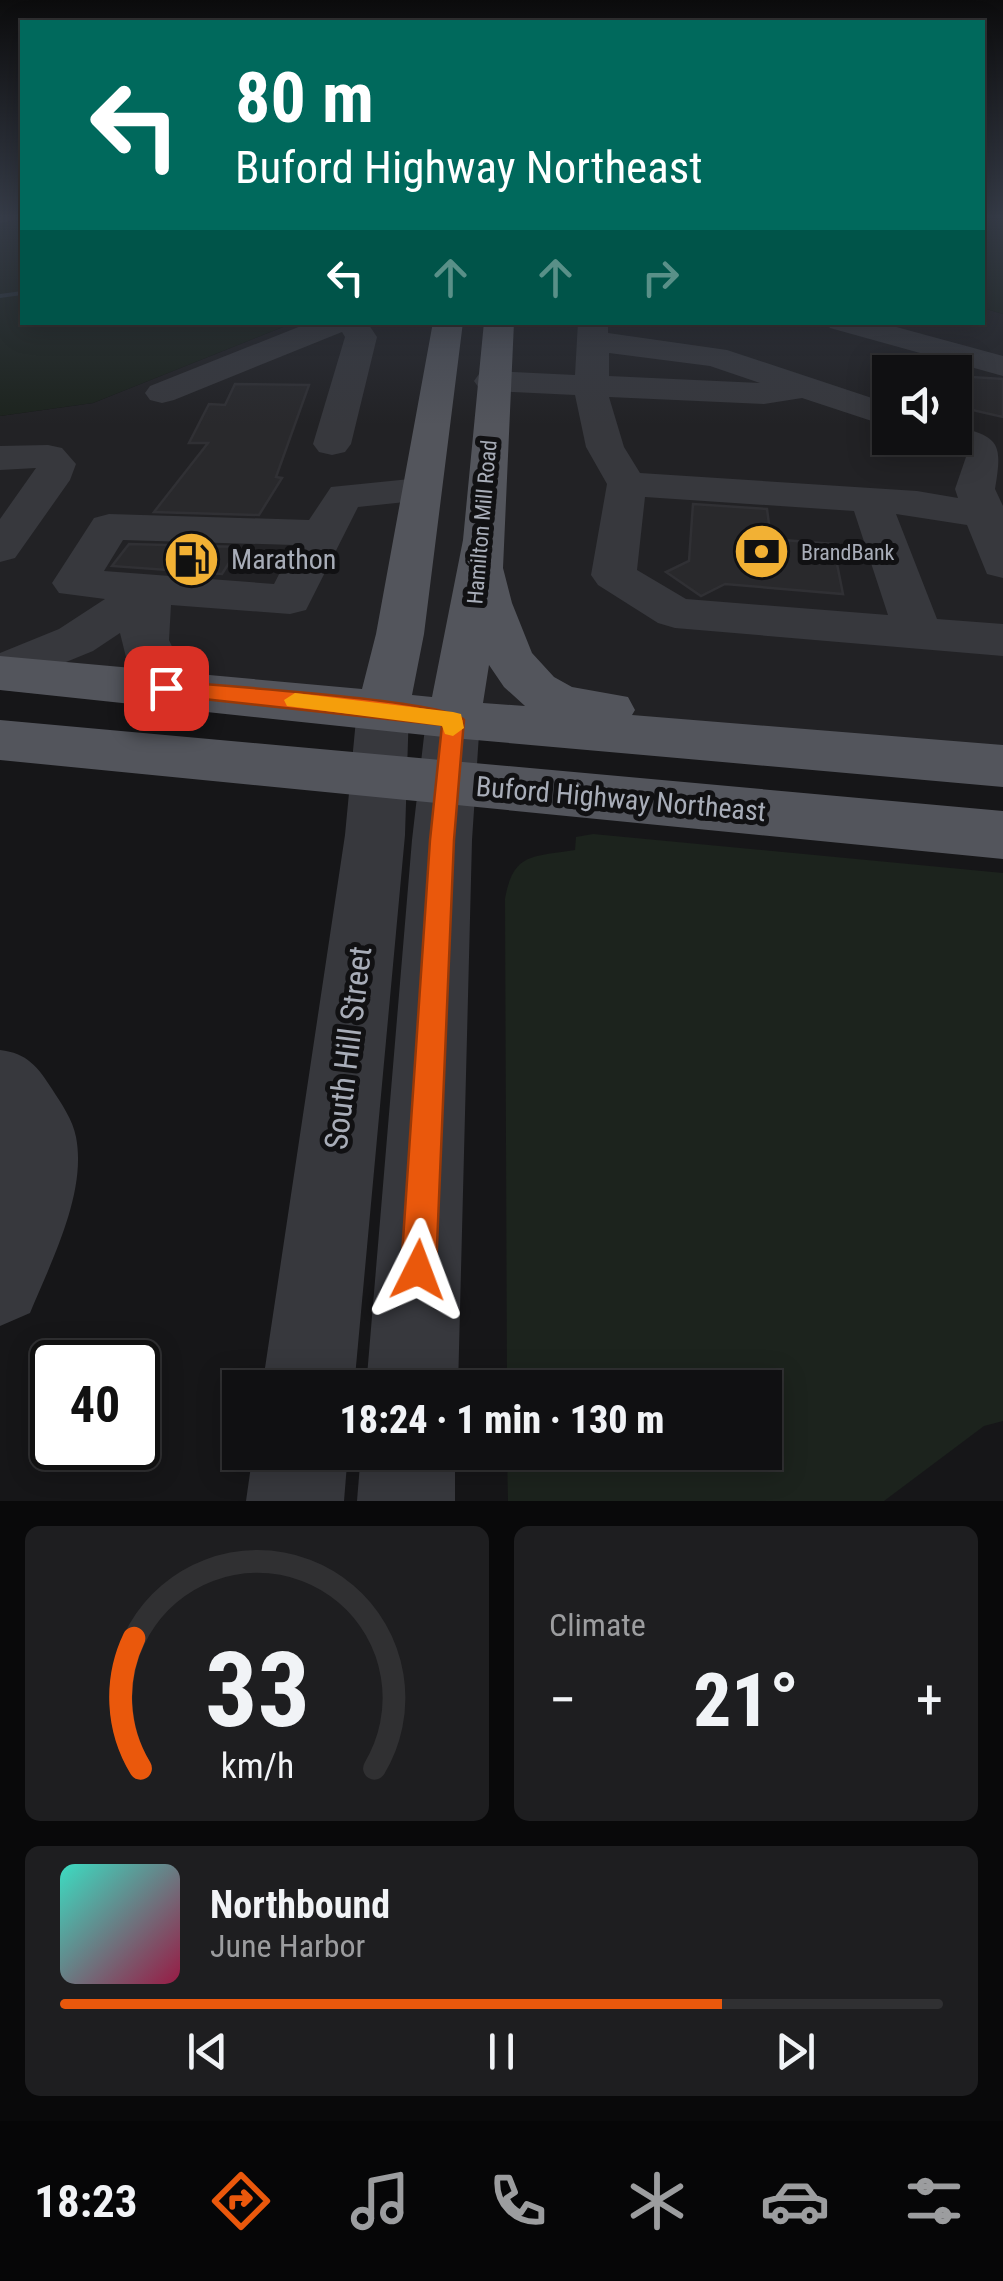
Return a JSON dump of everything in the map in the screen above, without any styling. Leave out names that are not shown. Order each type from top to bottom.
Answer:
[{"type":"main road","points":[[380,743],[448,325]]},
{"type":"main road","name":"Hamilton Mill Road","points":[[451,751],[487,514],[491,380],[499,325]]},
{"type":"main road","points":[[480,564],[498,638],[514,666],[554,701],[803,747]]},
{"type":"main road","name":"Buford Highway Northeast","points":[[0,672],[166,688],[380,743]]},
{"type":"main road","name":"Buford Highway Northeast","points":[[0,740],[380,743],[1003,835]]},
{"type":"main road","name":"Buford Highway Northeast","points":[[451,751],[803,747],[1003,766]]},
{"type":"street","points":[[162,393],[332,325]]},
{"type":"street","points":[[332,444],[362,338],[353,325]]},
{"type":"street","points":[[852,325],[1003,366]]},
{"type":"street","points":[[491,380],[593,349],[764,394],[804,387],[872,410]]},
{"type":"street","points":[[593,349],[592,397],[605,447],[627,484],[614,575],[676,614],[1003,640]]},
{"type":"street","points":[[981,445],[987,460],[975,489],[994,518],[1003,565]]},
{"type":"street","points":[[0,458],[48,456],[57,464],[50,480],[0,549]]},
{"type":"street","points":[[627,484],[917,504],[994,518]]},
{"type":"street","points":[[321,532],[108,527],[75,583],[290,600],[321,532],[345,496],[420,490]]},
{"type":"street","points":[[871,500],[918,633]]},
{"type":"street","points":[[0,672],[76,640],[152,588]]},
{"type":"street","points":[[152,588],[141,623],[146,648],[166,688]]},
{"type":"street","name":"South Hill Street","points":[[310,1370],[375,835],[380,743]]},
{"type":"street","points":[[413,1370],[442,840],[451,751]]},
{"type":"street","points":[[0,1086],[8,1087],[38,1137],[33,1205],[0,1283]]},
{"type":"street","points":[[295,1501],[298,1470]]},
{"type":"street","points":[[406,1501],[407,1470]]},
{"type":"shaded area","points":[[0,285],[20,285],[20,325],[288,325],[93,403],[0,416]]},
{"type":"shaded area","points":[[985,285],[1003,285],[1003,314],[985,309]]},
{"type":"shaded area","points":[[985,309],[1003,314],[1003,786],[0,690],[0,416],[93,403],[288,325],[985,325]]},
{"type":"shaded area","points":[[593,834],[1003,873],[1003,1421],[984,1426],[884,1501],[508,1501],[507,1470],[782,1470],[782,1370],[507,1370],[505,899],[513,873],[520,865],[537,856],[575,850],[576,837]]},
{"type":"building","points":[[972,377],[1003,379],[1003,417],[972,410]]},
{"type":"building","points":[[235,384],[309,385],[276,477],[282,478],[259,515],[154,512],[208,443],[189,443],[209,404],[225,405]]},
{"type":"building","name":"BrandBank","points":[[693,504],[767,509],[771,539],[833,544],[843,594],[725,584],[701,596],[666,572],[689,561]]},
{"type":"building","points":[[129,544],[239,547],[222,574],[112,566]]},
{"type":"waterway","points":[[0,296],[20,293]]},
{"type":"slow traffic","points":[[295,700],[453,720],[453,728]]},
{"type":"place","name":"BrandBank","points":[[762,552]]},
{"type":"place","name":"Marathon","points":[[192,559]]},
{"type":"route","points":[[166,688],[383,709],[453,720],[442,840],[418,1270]]}]
